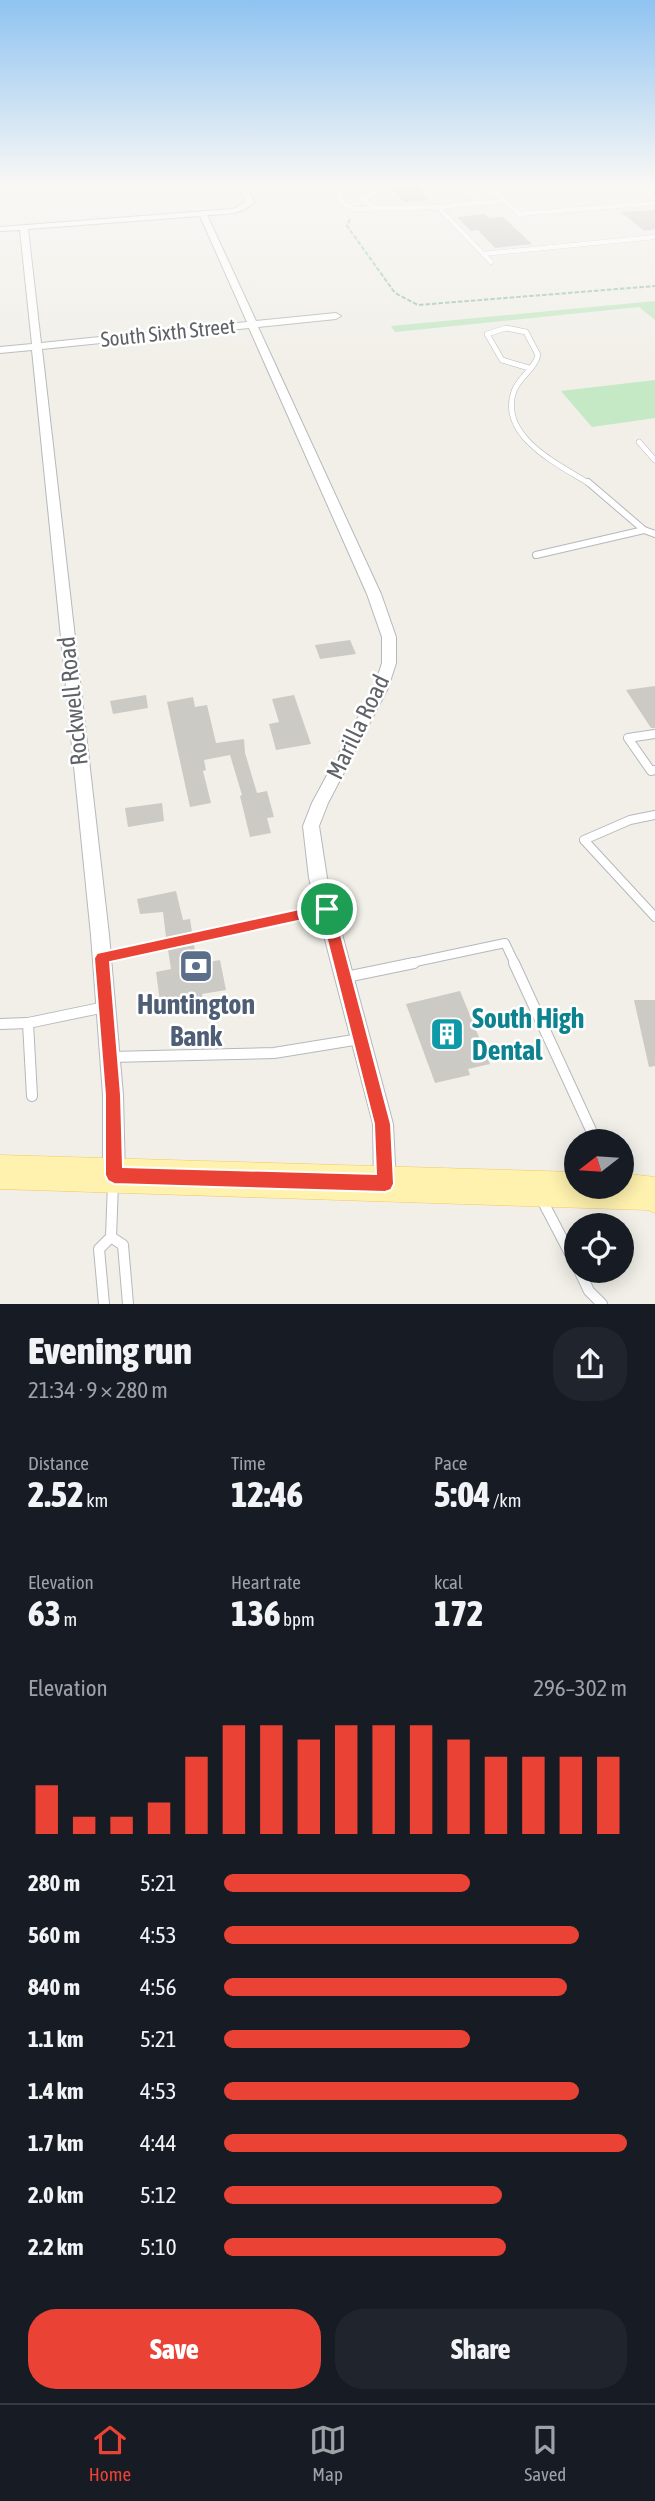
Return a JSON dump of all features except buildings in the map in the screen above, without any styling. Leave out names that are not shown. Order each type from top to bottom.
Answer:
[{"type":"main road","points":[[0,1172],[639,1191]]},
{"type":"street","name":"Rockwell Road","points":[[26,246],[102,958],[110,1057],[114,1175]]},
{"type":"street","name":"Marilla Road","points":[[217,246],[374,594],[388,637],[389,663],[381,688],[320,803],[312,827],[318,878],[383,1124],[385,1184]]},
{"type":"street","name":"South Sixth Street","points":[[0,350],[336,316]]},
{"type":"lane","points":[[475,246],[491,262]]},
{"type":"lane","points":[[483,254],[565,246]]},
{"type":"lane","points":[[529,368],[502,360],[487,334],[492,330],[516,329],[526,332],[538,355],[514,391],[512,403],[517,429],[540,452],[593,486],[644,530],[655,534]]},
{"type":"lane","points":[[639,442],[655,460]]},
{"type":"lane","points":[[536,555],[644,530]]},
{"type":"lane","points":[[655,734],[628,738],[651,771],[655,770]]},
{"type":"lane","points":[[655,815],[630,820],[584,840],[655,918]]},
{"type":"lane","points":[[102,958],[327,909]]},
{"type":"lane","points":[[346,977],[505,943],[590,1129]]},
{"type":"lane","points":[[0,1024],[28,1023],[105,1007]]},
{"type":"lane","points":[[28,1023],[32,1096]]},
{"type":"lane","points":[[110,1057],[274,1053],[362,1038]]},
{"type":"lane","points":[[104,1304],[99,1249],[111,1237],[114,1175]]},
{"type":"lane","points":[[536,1189],[564,1242]]},
{"type":"lane","points":[[111,1237],[123,1245],[128,1304]]},
{"type":"lane","points":[[586,1283],[603,1304]]},
{"type":"path","points":[[361,246],[395,293],[418,305],[655,286]]},
{"type":"green space","points":[[655,301],[655,320],[639,307],[395,332],[391,326]]},
{"type":"green space","points":[[655,380],[655,418],[592,427],[561,391]]},
{"type":"place","name":"Huntington Bank","points":[[196,966]]},
{"type":"place","name":"South High Dental","points":[[447,1034]]},
{"type":"route","points":[[327,909],[383,1124],[385,1184],[114,1175],[113,1095],[102,958],[327,909]]}]
